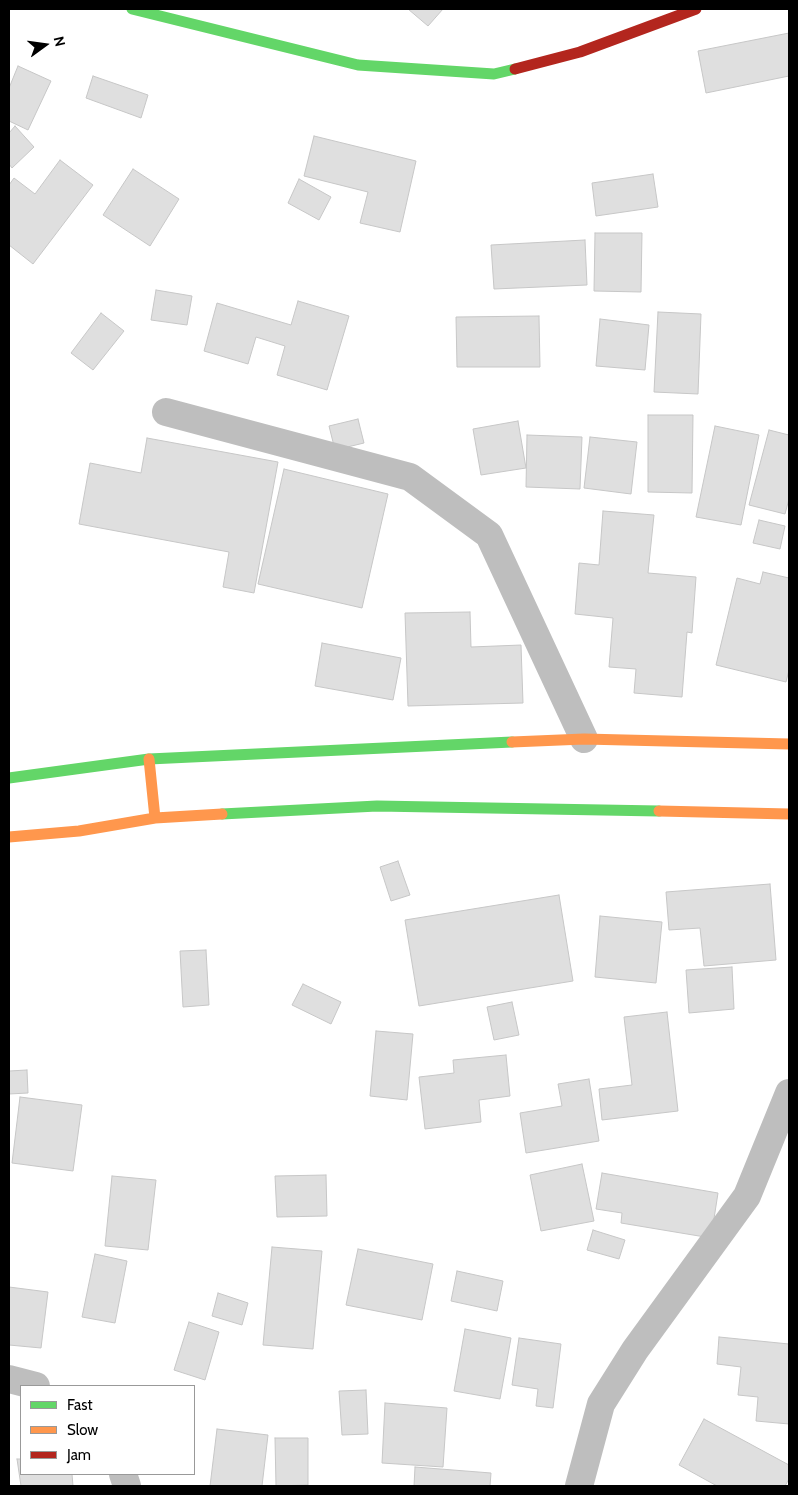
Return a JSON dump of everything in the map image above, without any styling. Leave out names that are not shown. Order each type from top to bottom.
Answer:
[{"type":"street","points":[[132,9],[358,66],[494,74],[580,52],[696,9]]},
{"type":"street","points":[[166,412],[410,477],[489,535],[584,738]]},
{"type":"street","points":[[9,778],[149,759],[584,738],[789,744]]},
{"type":"street","points":[[149,759],[155,818]]},
{"type":"street","points":[[9,837],[79,831],[155,818],[377,806],[789,814]]},
{"type":"street","points":[[579,1486],[601,1404],[635,1350],[747,1196],[789,1094]]},
{"type":"street","points":[[9,1379],[32,1385]]},
{"type":"building","points":[[408,9],[443,9],[428,26]]},
{"type":"building","points":[[789,33],[789,76],[706,93],[698,51]]},
{"type":"building","points":[[18,66],[51,81],[28,130],[9,121],[9,88]]},
{"type":"building","points":[[93,76],[148,95],[141,118],[86,98]]},
{"type":"building","points":[[15,126],[34,147],[12,168],[9,164],[9,133]]},
{"type":"building","points":[[314,136],[416,161],[400,232],[360,223],[368,192],[304,176]]},
{"type":"building","points":[[60,160],[93,185],[33,264],[9,245],[9,185],[14,178],[35,194]]},
{"type":"building","points":[[133,169],[179,199],[150,246],[103,215]]},
{"type":"building","points":[[653,174],[658,207],[596,216],[592,183]]},
{"type":"building","points":[[299,179],[331,197],[319,220],[288,203]]},
{"type":"building","points":[[595,233],[642,233],[641,292],[594,291]]},
{"type":"building","points":[[585,240],[587,285],[494,289],[491,245]]},
{"type":"building","points":[[156,290],[192,296],[187,325],[151,320]]},
{"type":"building","points":[[298,301],[349,316],[327,390],[277,375],[285,346],[256,337],[248,364],[204,351],[217,303],[291,325]]},
{"type":"building","points":[[658,312],[701,314],[698,394],[654,392]]},
{"type":"building","points":[[101,313],[124,331],[93,370],[71,353]]},
{"type":"building","points":[[539,316],[540,367],[457,367],[456,317]]},
{"type":"building","points":[[600,319],[649,325],[645,370],[596,366]]},
{"type":"building","points":[[648,415],[693,415],[692,493],[648,492]]},
{"type":"building","points":[[358,419],[364,443],[335,450],[329,426]]},
{"type":"building","points":[[518,421],[526,468],[481,475],[473,429]]},
{"type":"building","points":[[715,426],[759,435],[741,525],[696,517]]},
{"type":"building","points":[[769,430],[789,435],[789,499],[785,514],[749,505]]},
{"type":"building","points":[[527,435],[582,437],[580,489],[526,487]]},
{"type":"building","points":[[590,437],[637,442],[631,494],[584,488]]},
{"type":"building","points":[[147,438],[278,462],[254,593],[223,587],[229,552],[79,524],[90,463],[141,473]]},
{"type":"building","points":[[284,469],[388,494],[362,608],[258,584]]},
{"type":"building","points":[[603,511],[654,515],[648,573],[696,577],[692,633],[687,632],[682,697],[634,693],[636,669],[609,667],[613,618],[575,614],[579,563],[599,565]]},
{"type":"building","points":[[759,520],[785,526],[780,549],[753,543]]},
{"type":"building","points":[[763,572],[789,578],[789,670],[786,682],[716,665],[737,578],[760,584]]},
{"type":"building","points":[[470,612],[471,647],[521,645],[523,703],[408,706],[405,613]]},
{"type":"building","points":[[322,643],[401,658],[393,700],[315,686]]},
{"type":"building","points":[[398,861],[410,895],[391,901],[380,867]]},
{"type":"building","points":[[770,884],[776,960],[704,966],[700,928],[669,930],[666,892]]},
{"type":"building","points":[[559,895],[573,981],[419,1006],[405,920]]},
{"type":"building","points":[[600,916],[662,922],[656,983],[595,977]]},
{"type":"building","points":[[206,950],[209,1005],[183,1007],[180,951]]},
{"type":"building","points":[[732,967],[734,1009],[689,1013],[686,970]]},
{"type":"building","points":[[303,984],[341,1002],[331,1024],[292,1005]]},
{"type":"building","points":[[512,1002],[519,1035],[494,1040],[487,1007]]},
{"type":"building","points":[[667,1012],[678,1111],[602,1120],[599,1089],[632,1085],[624,1017]]},
{"type":"building","points":[[376,1031],[413,1034],[407,1100],[370,1096]]},
{"type":"building","points":[[506,1055],[510,1096],[479,1100],[481,1122],[425,1129],[419,1077],[454,1073],[453,1060]]},
{"type":"building","points":[[27,1070],[28,1093],[9,1094],[9,1071]]},
{"type":"building","points":[[589,1079],[599,1141],[526,1153],[520,1113],[562,1106],[558,1084]]},
{"type":"building","points":[[20,1097],[82,1105],[73,1171],[12,1163]]},
{"type":"building","points":[[582,1164],[594,1221],[541,1231],[530,1175]]},
{"type":"building","points":[[602,1173],[718,1193],[711,1238],[621,1223],[622,1213],[596,1209]]},
{"type":"building","points":[[326,1175],[327,1216],[277,1217],[275,1176]]},
{"type":"building","points":[[112,1176],[156,1180],[148,1250],[105,1246]]},
{"type":"building","points":[[593,1230],[625,1240],[619,1259],[587,1250]]},
{"type":"building","points":[[272,1247],[322,1251],[313,1349],[263,1345]]},
{"type":"building","points":[[358,1249],[433,1264],[422,1320],[346,1305]]},
{"type":"building","points":[[95,1254],[127,1261],[115,1323],[82,1317]]},
{"type":"building","points":[[457,1271],[503,1281],[497,1311],[451,1301]]},
{"type":"building","points":[[9,1287],[48,1292],[41,1348],[9,1345]]},
{"type":"building","points":[[218,1293],[248,1303],[242,1325],[212,1316]]},
{"type":"building","points":[[189,1322],[219,1332],[205,1380],[174,1370]]},
{"type":"building","points":[[465,1329],[511,1338],[500,1399],[454,1391]]},
{"type":"building","points":[[719,1337],[789,1344],[789,1424],[756,1421],[758,1397],[738,1395],[741,1367],[717,1364]]},
{"type":"building","points":[[519,1338],[561,1344],[553,1408],[536,1406],[538,1389],[512,1385]]},
{"type":"building","points":[[366,1390],[368,1434],[342,1435],[339,1391]]},
{"type":"building","points":[[385,1403],[447,1408],[443,1467],[382,1463]]},
{"type":"building","points":[[704,1419],[789,1465],[789,1479],[785,1486],[717,1486],[679,1465]]},
{"type":"building","points":[[217,1429],[268,1435],[262,1486],[210,1486]]},
{"type":"building","points":[[275,1438],[308,1438],[308,1485],[276,1486]]},
{"type":"building","points":[[17,1459],[20,1459],[20,1475],[72,1475],[73,1486],[21,1486]]},
{"type":"building","points":[[415,1467],[491,1473],[490,1486],[414,1486]]},
{"type":"traffic: fast","points":[[132,9],[358,65],[494,74],[515,69]]},
{"type":"traffic: fast","points":[[9,778],[149,759],[512,742]]},
{"type":"traffic: fast","points":[[222,814],[377,806],[659,811]]},
{"type":"traffic: slow","points":[[512,742],[584,739],[789,744]]},
{"type":"traffic: slow","points":[[149,759],[155,818]]},
{"type":"traffic: slow","points":[[659,811],[789,814]]},
{"type":"traffic: slow","points":[[9,837],[79,831],[155,818],[222,814]]},
{"type":"traffic: jam","points":[[515,69],[580,52],[696,9]]}]
